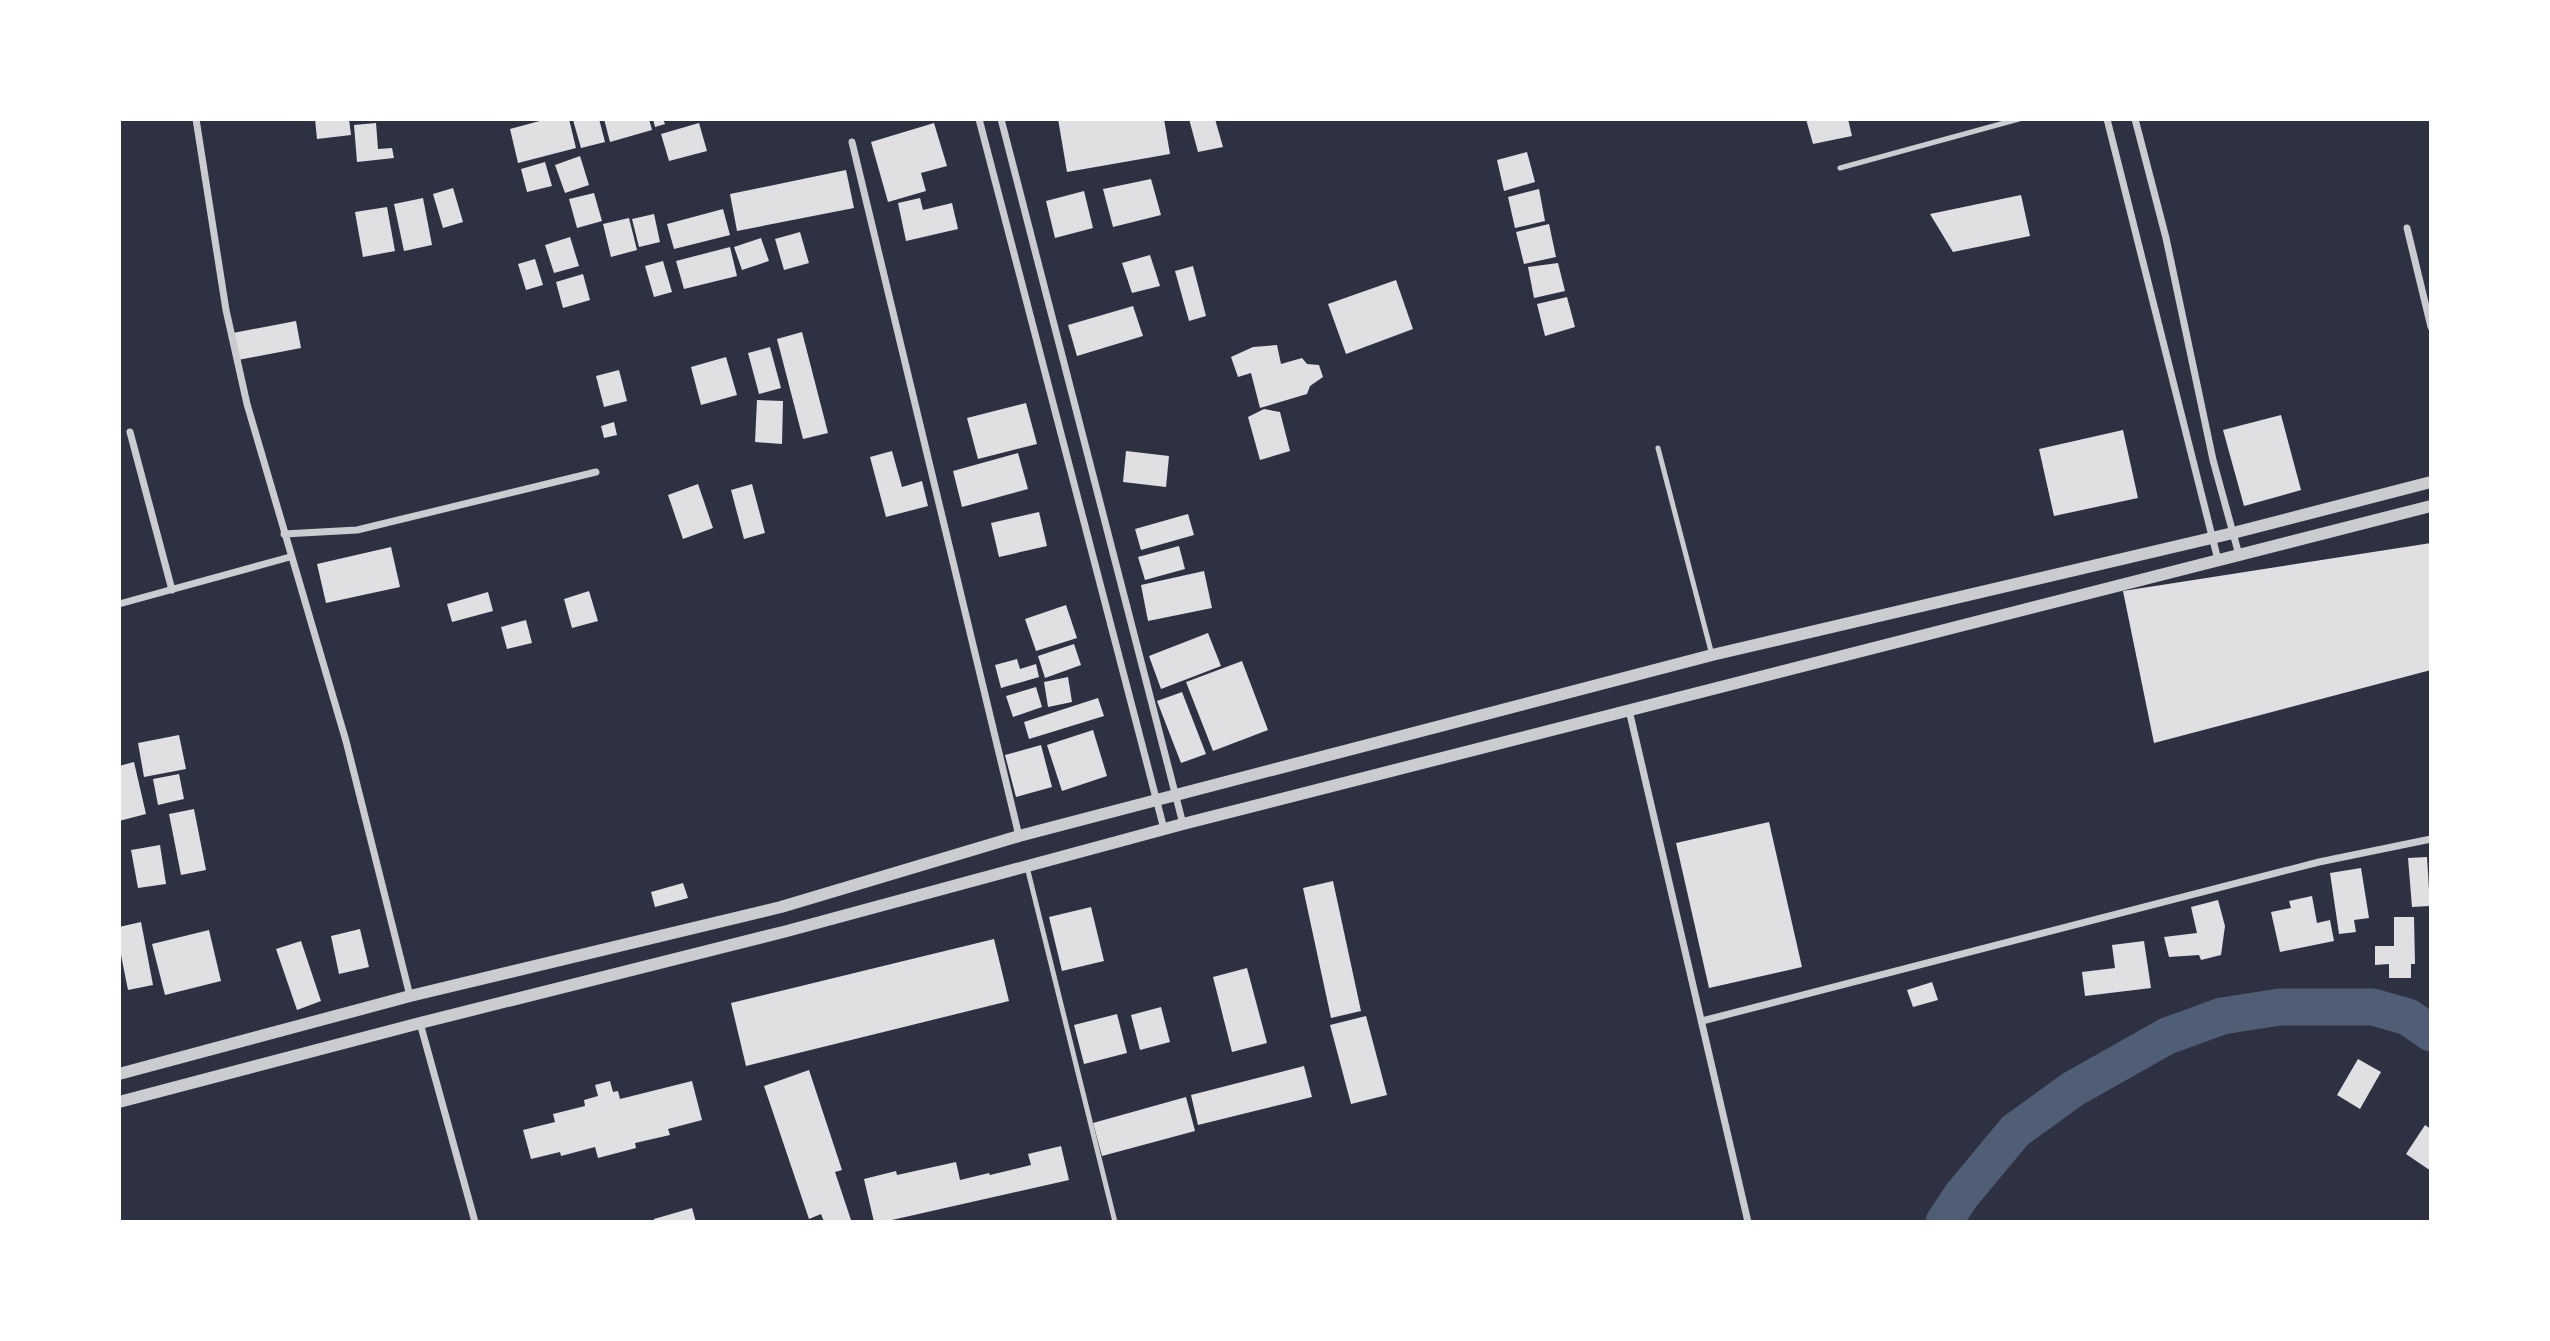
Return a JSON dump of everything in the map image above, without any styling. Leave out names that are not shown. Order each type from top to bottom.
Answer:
[{"type":"street","points":[[196,119],[229,324],[247,404],[346,741],[410,996]]},
{"type":"street","points":[[979,119],[1164,829]]},
{"type":"street","points":[[1001,119],[1183,824]]},
{"type":"street","points":[[2107,119],[2217,560]]},
{"type":"street","points":[[2135,119],[2166,238],[2213,460],[2239,555]]},
{"type":"street","points":[[852,142],[1019,836]]},
{"type":"street","points":[[2407,228],[2431,327]]},
{"type":"street","points":[[130,432],[172,590]]},
{"type":"street","points":[[284,534],[357,530],[596,472]]},
{"type":"street","points":[[119,1074],[410,996],[781,907],[1019,836],[1712,655],[2233,533],[2431,482]]},
{"type":"street","points":[[119,1102],[787,931],[1183,824],[2431,506]]},
{"type":"street","points":[[119,604],[290,557]]},
{"type":"street","points":[[1629,710],[1748,1222]]},
{"type":"street","points":[[1702,1021],[2319,862],[2431,839]]},
{"type":"street","points":[[781,907],[787,931]]},
{"type":"street","points":[[420,1023],[475,1222]]},
{"type":"lane","points":[[1840,168],[2019,119]]},
{"type":"lane","points":[[1658,448],[1712,655]]},
{"type":"lane","points":[[1027,867],[1115,1222]]},
{"type":"building","points":[[315,119],[349,119],[351,135],[317,139]]},
{"type":"building","points":[[547,119],[569,119],[576,148],[518,163],[510,129]]},
{"type":"building","points":[[599,119],[605,142],[581,148],[573,120]]},
{"type":"building","points":[[604,119],[649,119],[652,130],[610,142]]},
{"type":"building","points":[[653,119],[663,119],[665,124],[655,127]]},
{"type":"building","points":[[1058,119],[1164,119],[1170,154],[1067,172]]},
{"type":"building","points":[[1189,119],[1215,119],[1223,147],[1198,152]]},
{"type":"building","points":[[1806,119],[1848,119],[1852,136],[1813,144]]},
{"type":"building","points":[[376,123],[378,149],[392,148],[394,158],[357,162],[354,125]]},
{"type":"building","points":[[699,123],[707,151],[669,161],[661,134]]},
{"type":"building","points":[[934,123],[947,166],[921,173],[926,191],[888,202],[871,142]]},
{"type":"building","points":[[1527,152],[1535,182],[1504,191],[1497,160]]},
{"type":"building","points":[[580,156],[589,185],[565,193],[555,165]]},
{"type":"building","points":[[545,162],[552,186],[527,192],[521,169]]},
{"type":"building","points":[[846,170],[854,208],[737,231],[730,194]]},
{"type":"building","points":[[1151,179],[1161,215],[1113,227],[1103,189]]},
{"type":"building","points":[[453,188],[463,222],[443,228],[433,194]]},
{"type":"building","points":[[1539,189],[1545,221],[1515,228],[1508,197]]},
{"type":"building","points":[[1084,191],[1093,228],[1055,238],[1046,201]]},
{"type":"building","points":[[594,193],[602,221],[577,228],[569,199]]},
{"type":"building","points":[[2021,195],[2030,236],[1953,252],[1930,214]]},
{"type":"building","points":[[423,198],[432,245],[404,251],[394,204]]},
{"type":"building","points":[[920,198],[923,210],[952,203],[958,229],[906,241],[898,203]]},
{"type":"building","points":[[387,207],[395,251],[363,257],[355,212]]},
{"type":"building","points":[[723,209],[730,235],[674,249],[667,224]]},
{"type":"building","points":[[654,214],[660,242],[639,247],[632,219]]},
{"type":"building","points":[[629,218],[637,250],[611,257],[603,224]]},
{"type":"building","points":[[1549,224],[1556,257],[1524,264],[1516,232]]},
{"type":"building","points":[[800,232],[809,263],[784,270],[775,239]]},
{"type":"building","points":[[570,237],[579,266],[554,273],[545,245]]},
{"type":"building","points":[[761,238],[769,261],[742,270],[734,247]]},
{"type":"building","points":[[730,247],[737,276],[684,289],[676,261]]},
{"type":"building","points":[[1150,255],[1160,286],[1132,293],[1122,263]]},
{"type":"building","points":[[535,259],[543,285],[526,290],[518,264]]},
{"type":"building","points":[[663,261],[672,292],[654,297],[645,266]]},
{"type":"building","points":[[1558,263],[1565,291],[1534,298],[1528,267]]},
{"type":"building","points":[[1193,266],[1206,316],[1189,321],[1175,271]]},
{"type":"building","points":[[583,274],[590,300],[563,308],[556,282]]},
{"type":"building","points":[[1396,280],[1413,329],[1346,354],[1328,304]]},
{"type":"building","points":[[1567,297],[1575,327],[1545,336],[1537,304]]},
{"type":"building","points":[[1133,306],[1143,336],[1077,356],[1068,325]]},
{"type":"building","points":[[296,321],[301,348],[238,360],[233,333]]},
{"type":"building","points":[[802,332],[828,433],[803,439],[777,339]]},
{"type":"building","points":[[1277,345],[1281,364],[1302,358],[1307,364],[1319,365],[1323,377],[1310,386],[1307,394],[1260,408],[1251,373],[1238,377],[1231,357],[1253,347]]},
{"type":"building","points":[[770,347],[781,388],[759,394],[748,353]]},
{"type":"building","points":[[726,357],[737,395],[701,405],[691,367]]},
{"type":"building","points":[[619,370],[627,401],[604,407],[596,376]]},
{"type":"building","points":[[757,400],[783,401],[782,444],[755,442]]},
{"type":"building","points":[[1026,403],[1037,444],[978,459],[967,418]]},
{"type":"building","points":[[1264,409],[1280,412],[1290,451],[1260,460],[1248,417]]},
{"type":"building","points":[[2281,415],[2301,490],[2244,506],[2223,430]]},
{"type":"building","points":[[614,422],[617,435],[604,438],[601,426]]},
{"type":"building","points":[[2123,430],[2138,498],[2054,516],[2039,449]]},
{"type":"building","points":[[892,451],[902,487],[922,481],[928,506],[886,517],[870,457]]},
{"type":"building","points":[[1126,451],[1169,456],[1166,487],[1123,482]]},
{"type":"building","points":[[1018,453],[1028,489],[962,507],[953,471]]},
{"type":"building","points":[[698,484],[713,528],[683,539],[668,495]]},
{"type":"building","points":[[752,484],[765,533],[744,539],[731,490]]},
{"type":"building","points":[[1039,512],[1047,546],[999,557],[991,523]]},
{"type":"building","points":[[1188,514],[1194,535],[1141,550],[1135,529]]},
{"type":"building","points":[[2431,543],[2431,670],[2154,743],[2123,591]]},
{"type":"building","points":[[1179,546],[1185,569],[1145,580],[1138,557]]},
{"type":"building","points":[[391,547],[400,587],[326,603],[317,564]]},
{"type":"building","points":[[1204,571],[1212,608],[1148,621],[1141,585]]},
{"type":"building","points":[[589,591],[598,621],[572,628],[564,599]]},
{"type":"building","points":[[488,592],[493,611],[452,622],[447,604]]},
{"type":"building","points":[[1066,605],[1077,638],[1036,651],[1025,619]]},
{"type":"building","points":[[526,620],[532,643],[507,649],[501,627]]},
{"type":"building","points":[[1208,633],[1221,666],[1161,689],[1149,656]]},
{"type":"building","points":[[1074,644],[1081,665],[1045,678],[1038,656]]},
{"type":"building","points":[[1017,659],[1020,669],[1036,664],[1039,677],[1001,688],[995,665]]},
{"type":"building","points":[[1242,661],[1268,730],[1213,751],[1186,682]]},
{"type":"building","points":[[1068,677],[1072,702],[1048,707],[1044,682]]},
{"type":"building","points":[[1036,687],[1042,707],[1013,717],[1006,696]]},
{"type":"building","points":[[1182,692],[1206,754],[1181,763],[1157,701]]},
{"type":"building","points":[[1098,698],[1104,716],[1029,739],[1024,722]]},
{"type":"building","points":[[1093,730],[1107,776],[1062,791],[1047,745]]},
{"type":"building","points":[[179,735],[186,769],[144,777],[138,743]]},
{"type":"building","points":[[1041,745],[1052,787],[1016,797],[1005,755]]},
{"type":"building","points":[[134,762],[146,814],[119,821],[119,766]]},
{"type":"building","points":[[179,774],[184,799],[158,805],[153,779]]},
{"type":"building","points":[[194,809],[206,870],[181,875],[169,814]]},
{"type":"building","points":[[1769,822],[1802,967],[1709,988],[1676,843]]},
{"type":"building","points":[[160,845],[166,884],[138,888],[131,850]]},
{"type":"building","points":[[2427,857],[2430,906],[2412,907],[2408,858]]},
{"type":"building","points":[[2361,868],[2369,918],[2354,920],[2356,932],[2339,934],[2330,873]]},
{"type":"building","points":[[1333,881],[1361,1011],[1331,1018],[1303,888]]},
{"type":"building","points":[[683,883],[688,898],[655,907],[651,892]]},
{"type":"building","points":[[2312,896],[2317,923],[2330,920],[2334,941],[2280,952],[2271,912],[2291,908],[2289,901]]},
{"type":"building","points":[[2218,900],[2225,926],[2221,955],[2201,960],[2199,955],[2169,957],[2164,937],[2197,933],[2191,907]]},
{"type":"building","points":[[1091,907],[1104,961],[1062,971],[1049,917]]},
{"type":"building","points":[[2394,917],[2414,917],[2415,964],[2411,964],[2411,978],[2389,978],[2389,964],[2375,965],[2375,946],[2394,946]]},
{"type":"building","points":[[141,922],[153,985],[128,990],[119,945],[119,927]]},
{"type":"building","points":[[360,929],[369,967],[339,974],[331,936]]},
{"type":"building","points":[[209,930],[221,981],[165,995],[152,944]]},
{"type":"building","points":[[994,939],[1009,1001],[746,1066],[731,1003]]},
{"type":"building","points":[[301,941],[321,1001],[297,1010],[276,949]]},
{"type":"building","points":[[2144,941],[2151,988],[2085,996],[2082,972],[2115,968],[2112,945]]},
{"type":"building","points":[[1247,968],[1267,1043],[1232,1052],[1213,977]]},
{"type":"building","points":[[1932,982],[1938,1000],[1913,1007],[1907,990]]},
{"type":"building","points":[[1161,1007],[1170,1042],[1140,1050],[1131,1015]]},
{"type":"building","points":[[1117,1014],[1127,1053],[1084,1064],[1074,1025]]},
{"type":"building","points":[[1366,1016],[1387,1095],[1351,1104],[1330,1025]]},
{"type":"building","points":[[2358,1059],[2381,1072],[2360,1109],[2337,1095]]},
{"type":"building","points":[[1304,1066],[1312,1097],[1198,1125],[1191,1095]]},
{"type":"building","points":[[809,1070],[842,1170],[835,1172],[851,1220],[846,1222],[824,1222],[821,1214],[809,1219],[764,1086]]},
{"type":"building","points":[[610,1081],[613,1092],[618,1091],[620,1099],[692,1081],[702,1120],[668,1129],[670,1135],[635,1143],[636,1148],[598,1158],[595,1147],[561,1156],[560,1152],[531,1159],[523,1130],[555,1122],[553,1114],[585,1106],[584,1100],[598,1096],[595,1085]]},
{"type":"building","points":[[1186,1097],[1195,1131],[1102,1156],[1093,1123]]},
{"type":"building","points":[[2425,1125],[2431,1129],[2431,1171],[2406,1154]]},
{"type":"building","points":[[1061,1146],[1069,1180],[874,1222],[864,1179],[956,1162],[960,1180],[989,1173],[990,1175],[1031,1165],[1028,1154]]},
{"type":"building","points":[[692,1208],[696,1222],[654,1222],[654,1219]]},
{"type":"waterway","points":[[1944,1222],[1961,1196],[2015,1131],[2073,1089],[2167,1036],[2222,1016],[2280,1007],[2373,1007],[2408,1017],[2431,1033]]}]
